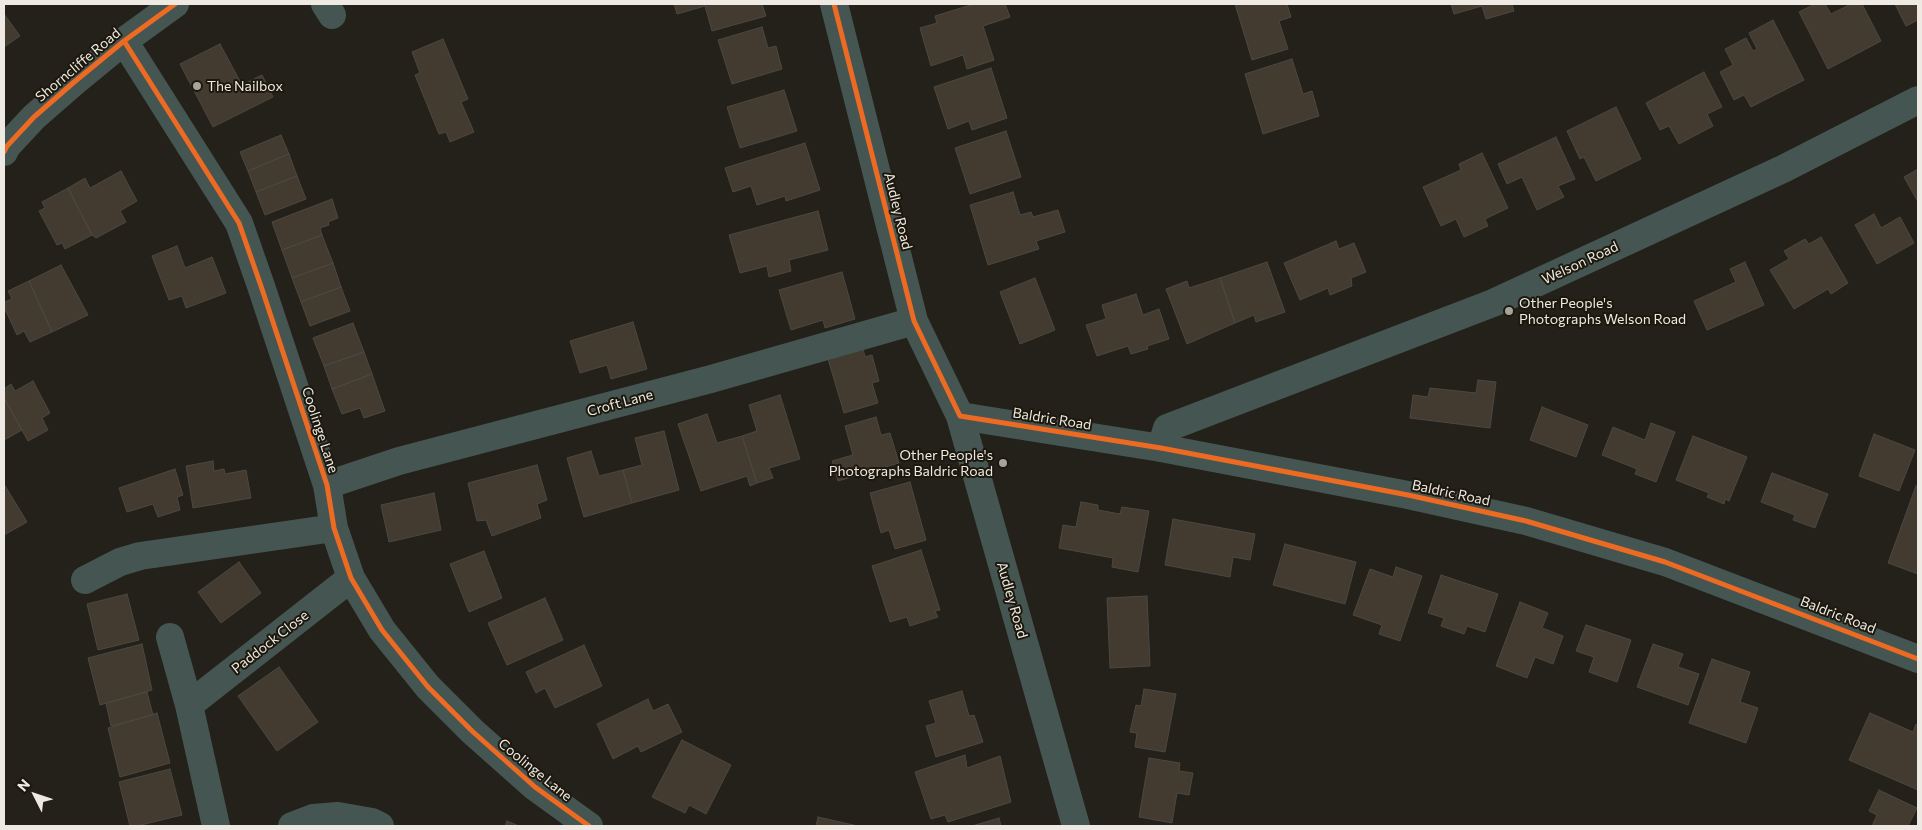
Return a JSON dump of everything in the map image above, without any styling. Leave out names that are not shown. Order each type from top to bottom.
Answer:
[{"type":"street","name":"Shorncliffe Road","points":[[4,152],[34,117],[124,42],[175,4]]},
{"type":"street","name":"Audley Road","points":[[834,4],[914,320],[960,416],[1076,826]]},
{"type":"street","name":"Coolinge Lane","points":[[124,42],[239,223],[327,485],[334,528],[351,578],[382,630],[428,687],[472,731],[535,787],[589,826]]},
{"type":"street","name":"Welson Road","points":[[1160,448],[1167,428],[1494,303],[1783,169],[1918,100]]},
{"type":"street","name":"Croft Lane","points":[[327,485],[399,461],[711,379],[914,320]]},
{"type":"street","name":"Baldric Road","points":[[960,416],[1160,448],[1408,495],[1526,521],[1665,562],[1918,659]]},
{"type":"street","points":[[85,580],[120,562],[140,556],[334,528]]},
{"type":"street","name":"Paddock Close","points":[[189,705],[351,578]]},
{"type":"street","points":[[170,636],[189,705],[216,826]]},
{"type":"street","points":[[303,822],[338,816],[372,822],[380,826]]},
{"type":"building","points":[[674,4],[762,4],[766,16],[712,31],[705,6],[677,14]]},
{"type":"building","points":[[974,4],[1005,4],[1010,17],[983,26],[994,60],[967,69],[963,55],[931,66],[920,28],[937,23],[935,16]]},
{"type":"building","points":[[1235,4],[1287,4],[1291,17],[1279,21],[1288,49],[1252,60]]},
{"type":"building","points":[[1451,4],[1512,4],[1514,11],[1486,19],[1482,6],[1454,14]]},
{"type":"building","points":[[1815,4],[1825,4],[1831,14],[1851,4],[1862,4],[1881,41],[1828,69],[1799,12]]},
{"type":"building","points":[[1895,4],[1918,4],[1918,20],[1906,26]]},
{"type":"building","points":[[4,14],[20,36],[4,47]]},
{"type":"building","points":[[1773,20],[1804,80],[1751,107],[1744,95],[1734,100],[1720,72],[1733,65],[1725,49],[1746,38],[1753,51],[1757,49],[1749,33]]},
{"type":"building","points":[[762,27],[768,48],[776,46],[782,69],[732,84],[718,40]]},
{"type":"building","points":[[443,39],[468,99],[461,102],[474,132],[450,142],[446,132],[439,134],[415,75],[420,73],[412,52]]},
{"type":"building","points":[[220,44],[242,85],[262,75],[273,97],[213,127],[180,64]]},
{"type":"building","points":[[1292,59],[1303,94],[1312,91],[1319,116],[1263,134],[1245,74]]},
{"type":"building","points":[[991,68],[1007,118],[972,130],[969,121],[948,129],[934,87]]},
{"type":"building","points":[[1704,72],[1722,107],[1707,114],[1713,126],[1679,144],[1669,126],[1660,130],[1646,103]]},
{"type":"building","points":[[784,90],[797,131],[740,148],[727,107]]},
{"type":"building","points":[[1616,107],[1641,159],[1596,181],[1584,157],[1580,159],[1567,131]]},
{"type":"building","points":[[1006,131],[1021,177],[970,194],[955,148]]},
{"type":"building","points":[[281,135],[289,154],[248,171],[240,152]]},
{"type":"building","points":[[1556,137],[1575,179],[1558,186],[1564,197],[1537,210],[1522,177],[1507,184],[1498,164]]},
{"type":"building","points":[[805,143],[820,190],[786,201],[785,196],[757,205],[751,186],[733,192],[725,168]]},
{"type":"building","points":[[1482,153],[1508,208],[1485,219],[1488,226],[1464,237],[1456,219],[1441,226],[1423,187],[1461,170],[1459,164]]},
{"type":"building","points":[[289,154],[297,176],[256,192],[248,171]]},
{"type":"building","points":[[1918,169],[1918,202],[1904,177]]},
{"type":"building","points":[[121,171],[137,201],[120,211],[126,222],[96,238],[92,235],[68,188],[85,178],[90,188]]},
{"type":"building","points":[[297,176],[306,199],[265,215],[256,192]]},
{"type":"building","points":[[68,188],[92,235],[65,249],[62,243],[57,245],[39,211],[45,208],[42,202]]},
{"type":"building","points":[[1013,192],[1020,215],[1031,212],[1033,217],[1058,210],[1065,232],[1036,241],[1039,249],[988,265],[970,205]]},
{"type":"building","points":[[332,199],[338,218],[328,222],[329,225],[320,228],[322,235],[282,250],[272,222]]},
{"type":"building","points":[[818,211],[828,250],[789,260],[791,271],[769,277],[767,266],[740,273],[729,235]]},
{"type":"building","points":[[1874,214],[1881,228],[1900,217],[1914,243],[1877,264],[1855,225]]},
{"type":"building","points":[[322,235],[333,263],[292,278],[282,250]]},
{"type":"building","points":[[1821,237],[1848,283],[1831,294],[1828,289],[1794,309],[1770,270],[1789,259],[1784,251],[1805,239],[1809,244]]},
{"type":"building","points":[[1336,241],[1339,249],[1354,243],[1366,272],[1351,278],[1352,286],[1330,295],[1328,288],[1300,300],[1284,263]]},
{"type":"building","points":[[177,246],[185,268],[212,257],[226,293],[186,308],[182,296],[169,300],[152,256]]},
{"type":"building","points":[[1267,262],[1285,312],[1256,322],[1254,315],[1235,323],[1220,278]]},
{"type":"building","points":[[1745,262],[1764,305],[1707,330],[1694,301],[1736,282],[1730,269]]},
{"type":"building","points":[[333,263],[341,287],[301,302],[292,278]]},
{"type":"building","points":[[61,265],[88,315],[52,332],[29,281]]},
{"type":"building","points":[[842,272],[855,319],[825,328],[823,320],[791,330],[779,290]]},
{"type":"building","points":[[1035,278],[1055,330],[1020,344],[1000,292]]},
{"type":"building","points":[[1220,278],[1235,323],[1187,344],[1166,289],[1187,281],[1189,288]]},
{"type":"building","points":[[29,281],[52,332],[30,342],[24,331],[17,335],[4,307],[4,302],[12,299],[8,291]]},
{"type":"building","points":[[341,287],[350,311],[310,326],[301,302]]},
{"type":"building","points":[[1136,294],[1143,315],[1159,309],[1169,339],[1147,346],[1148,349],[1131,354],[1128,346],[1097,356],[1086,325],[1106,319],[1102,305]]},
{"type":"building","points":[[633,322],[647,369],[611,379],[607,365],[580,373],[570,341]]},
{"type":"building","points":[[353,323],[364,352],[324,366],[313,338]]},
{"type":"building","points":[[863,349],[865,357],[872,355],[879,381],[872,383],[878,403],[844,413],[828,359]]},
{"type":"building","points":[[364,352],[372,374],[332,389],[324,366]]},
{"type":"building","points":[[372,374],[385,411],[364,418],[360,408],[342,414],[332,389]]},
{"type":"building","points":[[1478,380],[1496,382],[1490,428],[1410,418],[1413,395],[1428,397],[1430,388],[1476,393]]},
{"type":"building","points":[[33,381],[50,413],[42,418],[48,430],[28,441],[4,398],[4,389],[11,384],[15,391]]},
{"type":"building","points":[[780,395],[800,459],[769,468],[773,478],[757,483],[742,436],[757,431],[749,405]]},
{"type":"building","points":[[4,398],[22,430],[4,440]]},
{"type":"building","points":[[1542,407],[1588,425],[1576,457],[1530,440]]},
{"type":"building","points":[[707,414],[717,443],[742,436],[757,483],[750,486],[747,476],[701,491],[678,424]]},
{"type":"building","points":[[876,417],[881,435],[890,433],[899,463],[838,481],[832,461],[853,455],[845,426]]},
{"type":"building","points":[[1651,423],[1675,432],[1656,482],[1635,474],[1637,469],[1602,455],[1613,427],[1645,440]]},
{"type":"building","points":[[664,431],[679,490],[632,503],[623,470],[642,465],[635,438]]},
{"type":"building","points":[[1874,434],[1915,450],[1899,491],[1859,476]]},
{"type":"building","points":[[1693,436],[1747,457],[1729,501],[1725,499],[1724,504],[1707,497],[1709,493],[1676,480]]},
{"type":"building","points":[[591,451],[599,476],[623,470],[632,503],[584,517],[567,458]]},
{"type":"building","points":[[213,461],[214,471],[224,469],[225,474],[246,470],[251,498],[193,508],[186,466]]},
{"type":"building","points":[[537,465],[547,500],[537,504],[541,518],[492,536],[486,520],[477,521],[468,483]]},
{"type":"building","points":[[175,469],[183,495],[177,497],[180,510],[158,517],[153,504],[127,512],[119,488]]},
{"type":"building","points":[[1772,473],[1828,494],[1815,528],[1793,520],[1795,515],[1761,502]]},
{"type":"building","points":[[910,482],[926,540],[895,549],[889,530],[881,533],[870,493]]},
{"type":"building","points":[[4,484],[27,522],[4,535]]},
{"type":"building","points":[[1916,486],[1918,487],[1918,574],[1888,563]]},
{"type":"building","points":[[434,493],[441,530],[389,542],[381,505]]},
{"type":"building","points":[[1081,502],[1098,505],[1098,510],[1120,514],[1122,507],[1149,511],[1138,572],[1112,567],[1113,558],[1059,548],[1063,525],[1076,527]]},
{"type":"building","points":[[1173,519],[1255,534],[1250,560],[1233,557],[1230,577],[1165,565]]},
{"type":"building","points":[[1285,544],[1356,562],[1345,604],[1273,585]]},
{"type":"building","points":[[921,550],[940,610],[935,611],[938,617],[910,626],[907,617],[890,622],[872,566]]},
{"type":"building","points":[[484,551],[502,598],[469,612],[450,564]]},
{"type":"building","points":[[239,562],[261,593],[221,623],[198,592]]},
{"type":"building","points":[[1396,567],[1422,576],[1400,641],[1379,634],[1382,625],[1353,615],[1370,569],[1393,577]]},
{"type":"building","points":[[1441,575],[1498,594],[1485,632],[1467,626],[1464,634],[1441,626],[1444,618],[1428,613]]},
{"type":"building","points":[[127,594],[139,640],[98,650],[87,604]]},
{"type":"building","points":[[1147,596],[1150,666],[1110,668],[1107,598]]},
{"type":"building","points":[[545,598],[563,640],[507,665],[488,623]]},
{"type":"building","points":[[1520,602],[1548,613],[1542,628],[1563,636],[1553,664],[1535,657],[1527,678],[1496,666]]},
{"type":"building","points":[[1586,625],[1631,640],[1617,682],[1589,672],[1594,657],[1576,651]]},
{"type":"building","points":[[142,644],[152,690],[100,705],[88,658]]},
{"type":"building","points":[[1653,644],[1683,654],[1678,667],[1699,674],[1688,705],[1637,687]]},
{"type":"building","points":[[584,645],[602,686],[555,708],[545,688],[536,693],[526,672]]},
{"type":"building","points":[[1712,659],[1750,672],[1740,702],[1758,708],[1746,743],[1689,723]]},
{"type":"building","points":[[279,667],[318,722],[277,751],[238,696]]},
{"type":"building","points":[[1144,689],[1176,694],[1165,752],[1135,747],[1137,733],[1130,732],[1136,705],[1141,706]]},
{"type":"building","points":[[962,691],[969,716],[974,715],[983,742],[936,757],[926,726],[936,723],[929,701]]},
{"type":"building","points":[[147,692],[153,715],[111,726],[106,703]]},
{"type":"building","points":[[648,699],[653,711],[668,704],[682,732],[641,752],[638,746],[613,759],[597,724]]},
{"type":"building","points":[[157,713],[170,763],[120,777],[108,728]]},
{"type":"building","points":[[1870,713],[1913,732],[1916,724],[1918,725],[1918,790],[1849,760]]},
{"type":"building","points":[[682,740],[731,765],[706,814],[689,805],[685,813],[652,797]]},
{"type":"building","points":[[965,755],[967,768],[1000,756],[1011,802],[948,822],[945,815],[931,819],[915,772]]},
{"type":"building","points":[[1149,758],[1180,763],[1179,771],[1193,773],[1189,795],[1177,793],[1172,823],[1139,817]]},
{"type":"building","points":[[170,769],[182,815],[130,826],[119,782]]},
{"type":"building","points":[[1879,790],[1917,808],[1908,826],[1872,826],[1877,815],[1869,811]]},
{"type":"building","points":[[818,817],[858,826],[816,826]]},
{"type":"building","points":[[999,818],[1001,826],[972,826]]},
{"type":"building","points":[[507,821],[519,826],[505,826]]},
{"type":"cycle path","points":[[4,152],[7,146],[34,117],[73,83],[124,41],[175,4]]},
{"type":"cycle path","points":[[834,4],[914,321],[960,416],[1161,448],[1408,495],[1526,521],[1665,562],[1918,659]]},
{"type":"cycle path","points":[[124,41],[239,223],[327,485],[334,528],[351,578],[382,630],[428,687],[472,731],[535,787],[589,826]]},
{"type":"place","name":"The Nailbox","points":[[197,86]]},
{"type":"place","name":"Other People's Photographs Welson Road","points":[[1509,311]]},
{"type":"place","name":"Other People's Photographs Baldric Road","points":[[1003,463]]}]
